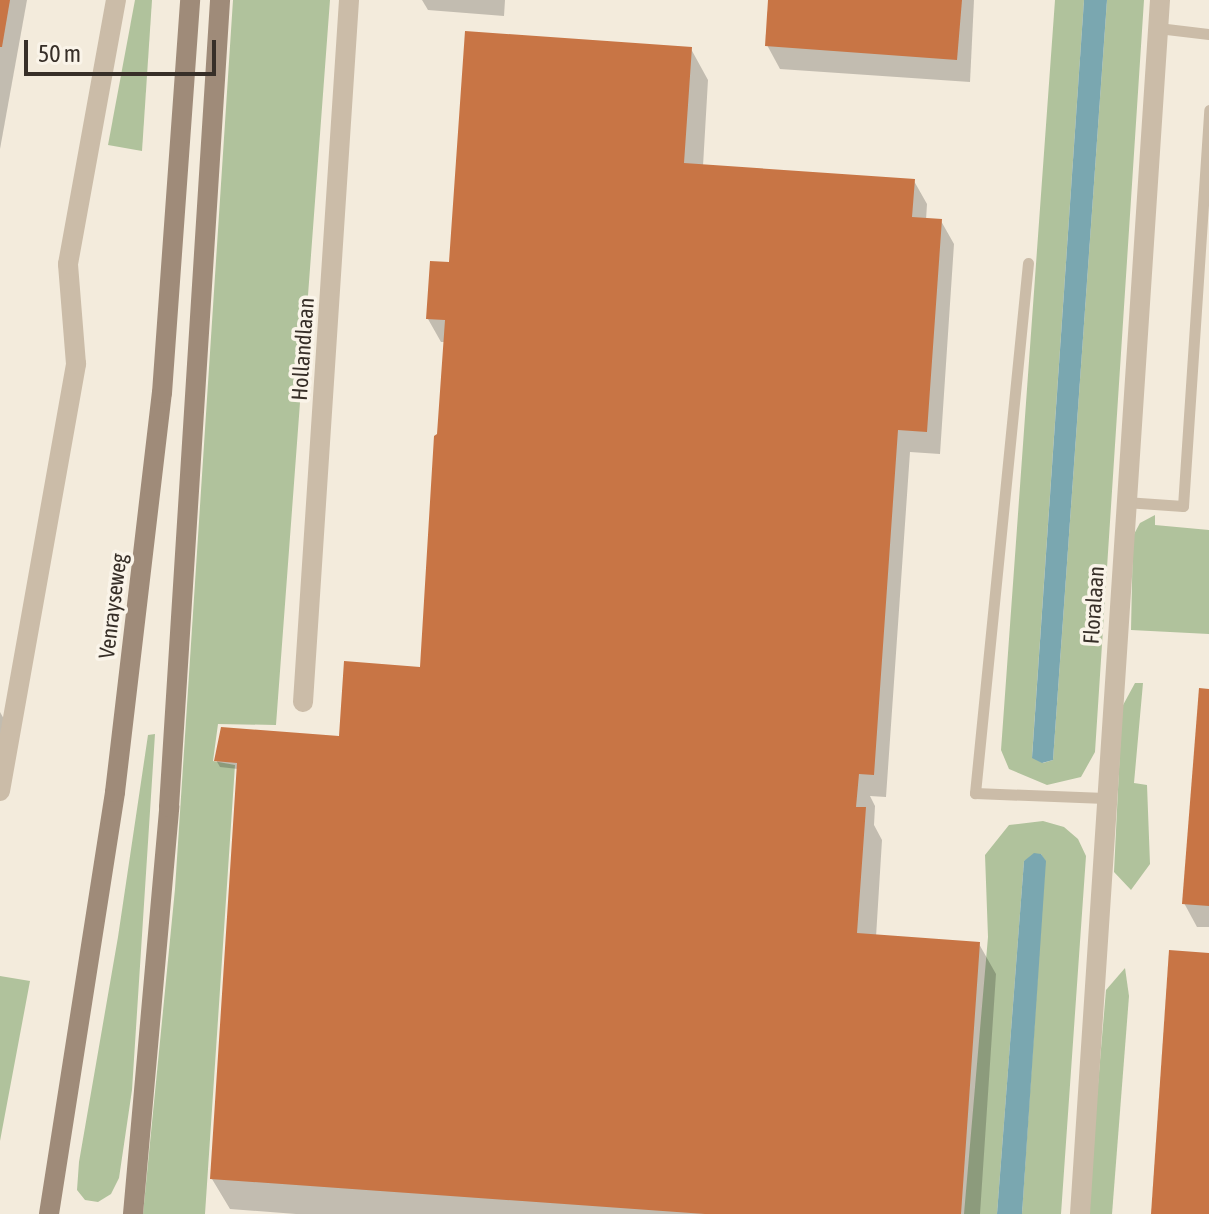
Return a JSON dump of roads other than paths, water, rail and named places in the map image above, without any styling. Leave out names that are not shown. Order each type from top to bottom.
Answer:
[{"type":"main road","name":"Venrayseweg","points":[[49,1214],[115,792],[162,393],[190,0]]},
{"type":"main road","points":[[133,1214],[169,807],[220,0]]},
{"type":"street","points":[[0,791],[76,364],[68,264],[116,0]]},
{"type":"street","name":"Hollandlaan","points":[[303,702],[349,0]]},
{"type":"street","name":"Floralaan","points":[[1080,1214],[1105,798],[1160,0]]},
{"type":"lane","points":[[1158,28],[1209,34]]},
{"type":"lane","points":[[1125,502],[1183,506],[1209,110]]},
{"type":"lane","points":[[1028,263],[975,793],[1105,798]]},
{"type":"water","points":[[1084,0],[1107,0],[1053,760],[1042,763],[1032,758]]},
{"type":"water","points":[[1034,853],[1041,854],[1046,861],[1022,1214],[997,1214],[1024,861]]}]
